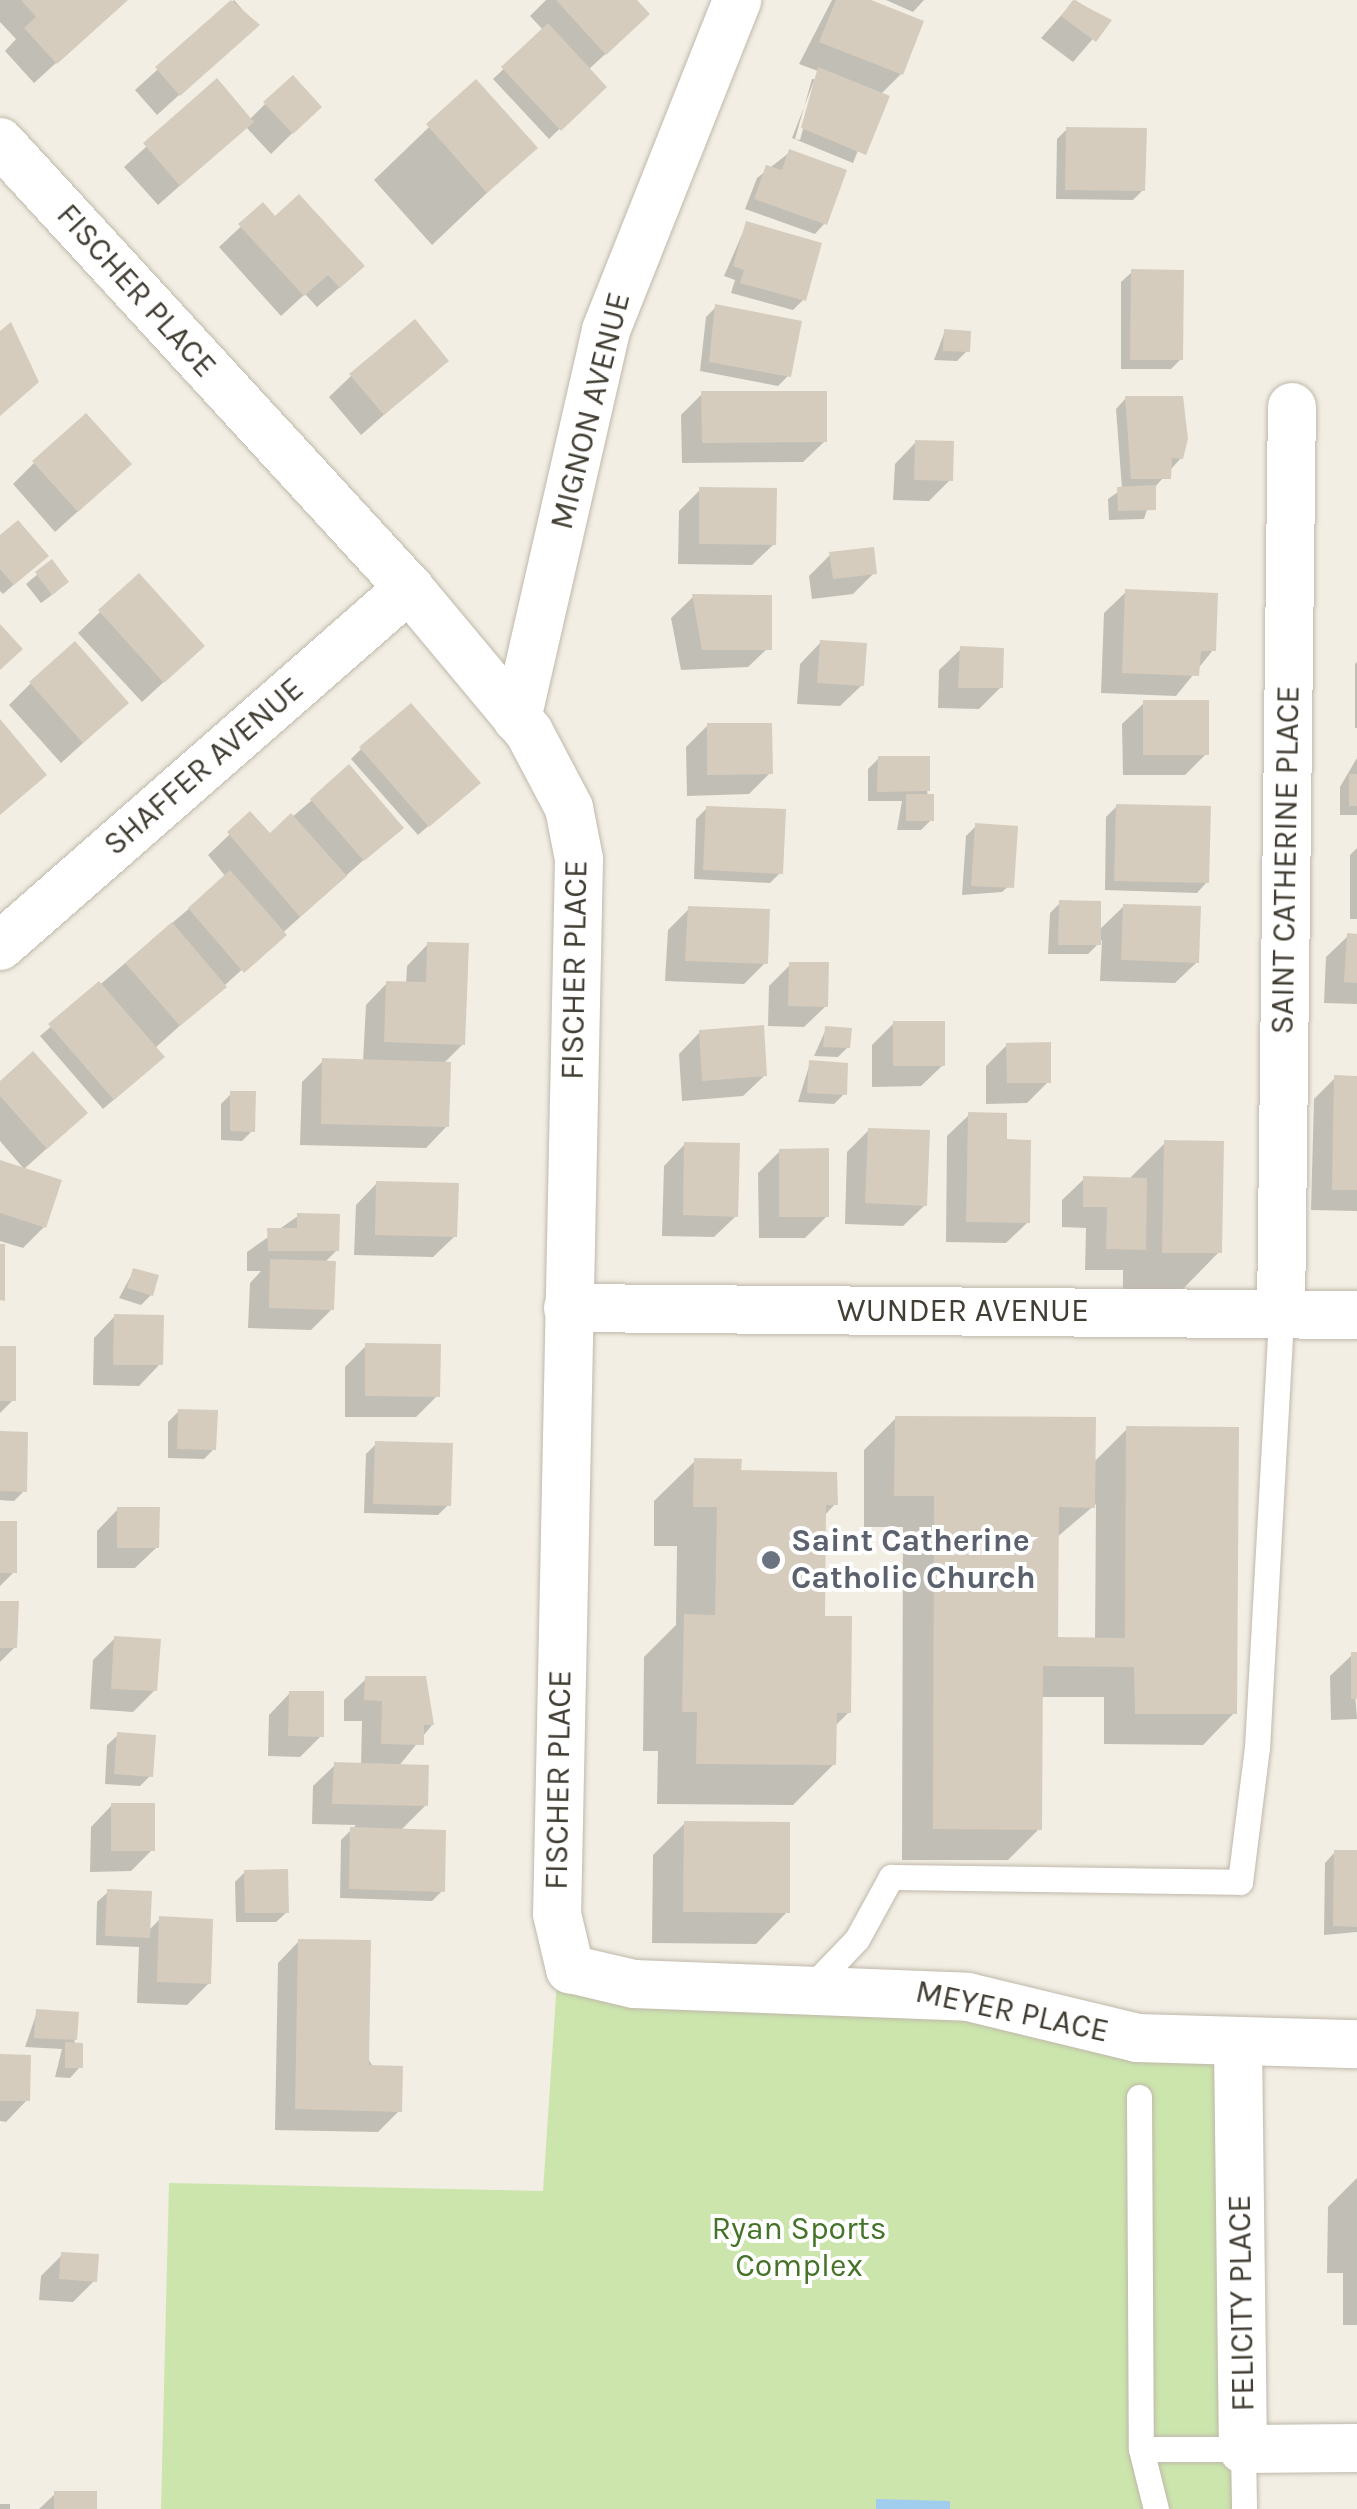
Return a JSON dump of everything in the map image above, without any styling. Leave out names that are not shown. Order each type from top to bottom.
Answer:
[{"type":"street","name":"MIGNON AVENUE","points":[[517,719],[606,330],[737,0]]},
{"type":"street","name":"FISCHER PLACE","points":[[0,142],[409,588],[517,719],[556,777],[579,859],[559,1951]]},
{"type":"street","name":"SAINT CATHERINE PLACE","points":[[1281,1314],[1292,407]]},
{"type":"street","name":"SHAFFER AVENUE","points":[[0,946],[409,588]]},
{"type":"street","name":"WUNDER AVENUE","points":[[568,1308],[1357,1314]]},
{"type":"street","name":"MEYER PLACE","points":[[559,1951],[587,1980],[811,1986],[968,1997],[1137,2038],[1357,2044]]},
{"type":"street","name":"FELICITY PLACE","points":[[1238,2043],[1244,2448],[1357,2448]]},
{"type":"lane","points":[[811,1986],[856,1938],[891,1877],[1240,1882],[1257,1748],[1281,1314]]},
{"type":"lane","points":[[1139,2098],[1141,2449],[1156,2509]]},
{"type":"lane","points":[[1141,2449],[1244,2448],[1244,2509]]},
{"type":"green space","name":"Ryan Sports Complex","points":[[559,1951],[1238,2043],[1244,2509],[161,2509],[169,2183],[543,2191]]},
{"type":"water","points":[[876,2499],[950,2501],[950,2509],[876,2509]]},
{"type":"building","points":[[21,0],[128,0],[57,64],[24,28],[36,17]]},
{"type":"building","points":[[231,0],[260,25],[180,96],[155,67]]},
{"type":"building","points":[[556,0],[637,0],[650,14],[606,55]]},
{"type":"building","points":[[836,0],[871,0],[924,21],[903,75],[819,42]]},
{"type":"building","points":[[1073,0],[1112,20],[1096,42],[1061,16]]},
{"type":"building","points":[[548,23],[607,87],[561,131],[501,67]]},
{"type":"building","points":[[818,67],[890,96],[866,155],[801,128]]},
{"type":"building","points":[[293,75],[322,107],[293,134],[263,102]]},
{"type":"building","points":[[217,78],[254,122],[180,186],[143,143]]},
{"type":"building","points":[[476,79],[538,148],[487,193],[426,124]]},
{"type":"building","points":[[1066,127],[1147,128],[1145,191],[1065,190]]},
{"type":"building","points":[[789,149],[847,170],[827,225],[754,199],[766,165],[782,170]]},
{"type":"building","points":[[299,194],[365,266],[340,288],[328,275],[304,296],[238,224],[263,202],[275,216]]},
{"type":"building","points":[[746,221],[822,243],[806,301],[740,283],[744,270],[733,266]]},
{"type":"building","points":[[1131,269],[1184,270],[1183,360],[1130,360]]},
{"type":"building","points":[[715,304],[802,321],[791,377],[709,362]]},
{"type":"building","points":[[415,319],[449,361],[384,415],[349,374]]},
{"type":"building","points":[[11,322],[39,382],[0,416],[0,331]]},
{"type":"building","points":[[944,329],[971,331],[970,352],[943,351]]},
{"type":"building","points":[[701,391],[827,391],[827,442],[702,443]]},
{"type":"building","points":[[1125,396],[1183,396],[1188,439],[1183,459],[1172,458],[1171,479],[1131,479]]},
{"type":"building","points":[[86,413],[132,464],[78,512],[32,461]]},
{"type":"building","points":[[915,440],[954,441],[953,481],[914,480]]},
{"type":"building","points":[[1156,485],[1156,510],[1118,511],[1117,487]]},
{"type":"building","points":[[699,487],[777,488],[776,545],[699,544]]},
{"type":"building","points":[[18,520],[49,556],[14,585],[0,569],[0,535]]},
{"type":"building","points":[[874,547],[877,574],[833,579],[829,552]]},
{"type":"building","points":[[52,559],[69,582],[52,595],[35,572]]},
{"type":"building","points":[[139,573],[205,646],[164,683],[98,610]]},
{"type":"building","points":[[1125,589],[1218,593],[1216,651],[1201,651],[1199,676],[1122,673]]},
{"type":"building","points":[[692,594],[772,595],[772,650],[702,650]]},
{"type":"building","points":[[0,624],[23,649],[0,670]]},
{"type":"building","points":[[820,640],[867,643],[864,686],[817,683]]},
{"type":"building","points":[[75,641],[129,703],[83,743],[29,682]]},
{"type":"building","points":[[960,646],[1004,648],[1003,688],[958,688]]},
{"type":"building","points":[[1143,700],[1209,700],[1209,755],[1143,755]]},
{"type":"building","points":[[411,703],[481,783],[429,827],[359,747]]},
{"type":"building","points":[[0,719],[47,775],[0,815]]},
{"type":"building","points":[[707,723],[772,723],[773,774],[707,775]]},
{"type":"building","points":[[878,756],[930,756],[930,791],[877,792]]},
{"type":"building","points":[[349,764],[404,828],[364,861],[310,799]]},
{"type":"building","points":[[1349,774],[1357,774],[1357,806],[1349,806]]},
{"type":"building","points":[[906,794],[934,794],[934,821],[906,821]]},
{"type":"building","points":[[1116,804],[1211,806],[1209,883],[1114,881]]},
{"type":"building","points":[[706,806],[786,809],[783,874],[703,870]]},
{"type":"building","points":[[250,811],[270,833],[291,813],[347,876],[300,917],[227,832]]},
{"type":"building","points":[[975,823],[1018,826],[1014,888],[971,886]]},
{"type":"building","points":[[230,870],[287,935],[244,973],[188,908]]},
{"type":"building","points":[[1059,900],[1101,901],[1101,945],[1058,945]]},
{"type":"building","points":[[1123,904],[1201,906],[1199,963],[1121,960]]},
{"type":"building","points":[[688,906],[770,909],[768,964],[685,961]]},
{"type":"building","points":[[172,922],[227,987],[180,1026],[125,963]]},
{"type":"building","points":[[1347,933],[1357,934],[1357,983],[1344,982]]},
{"type":"building","points":[[427,942],[469,943],[465,1045],[384,1042],[386,981],[426,982]]},
{"type":"building","points":[[789,962],[829,962],[828,1007],[788,1006]]},
{"type":"building","points":[[99,981],[165,1057],[114,1100],[48,1024]]},
{"type":"building","points":[[893,1021],[945,1021],[945,1066],[893,1066]]},
{"type":"building","points":[[764,1025],[767,1076],[702,1081],[699,1030]]},
{"type":"building","points":[[825,1026],[852,1028],[850,1048],[823,1047]]},
{"type":"building","points":[[1051,1042],[1051,1083],[1007,1083],[1006,1043]]},
{"type":"building","points":[[33,1051],[88,1113],[47,1149],[0,1096],[0,1081]]},
{"type":"building","points":[[322,1058],[451,1062],[449,1127],[321,1124]]},
{"type":"building","points":[[809,1060],[848,1063],[847,1095],[807,1093]]},
{"type":"building","points":[[1334,1075],[1357,1076],[1357,1190],[1332,1190]]},
{"type":"building","points":[[230,1091],[256,1091],[255,1132],[230,1131]]},
{"type":"building","points":[[968,1112],[1007,1113],[1007,1139],[1031,1140],[1030,1223],[966,1222]]},
{"type":"building","points":[[868,1128],[930,1130],[927,1206],[865,1203]]},
{"type":"building","points":[[1164,1140],[1224,1141],[1222,1253],[1162,1253]]},
{"type":"building","points":[[684,1142],[740,1143],[738,1217],[683,1215]]},
{"type":"building","points":[[829,1148],[829,1217],[779,1217],[779,1149]]},
{"type":"building","points":[[0,1160],[62,1180],[46,1228],[0,1213]]},
{"type":"building","points":[[1083,1176],[1147,1178],[1146,1250],[1106,1249],[1107,1207],[1083,1207]]},
{"type":"building","points":[[376,1181],[459,1183],[457,1237],[375,1235]]},
{"type":"building","points":[[297,1213],[340,1214],[339,1251],[268,1251],[267,1228],[297,1228]]},
{"type":"building","points":[[0,1244],[5,1244],[5,1301],[0,1300]]},
{"type":"building","points":[[270,1259],[336,1261],[334,1310],[269,1308]]},
{"type":"building","points":[[133,1268],[159,1275],[153,1296],[127,1288]]},
{"type":"building","points":[[114,1314],[164,1315],[163,1365],[113,1365]]},
{"type":"building","points":[[365,1343],[441,1344],[440,1397],[365,1396]]},
{"type":"building","points":[[0,1346],[16,1346],[16,1401],[0,1401]]},
{"type":"building","points":[[178,1409],[218,1410],[216,1450],[177,1449]]},
{"type":"building","points":[[895,1416],[1096,1417],[1095,1508],[1059,1507],[1058,1637],[1125,1638],[1126,1426],[1239,1427],[1237,1714],[1135,1714],[1134,1667],[1043,1666],[1042,1830],[933,1829],[934,1496],[894,1496]]},
{"type":"building","points":[[0,1431],[28,1432],[27,1492],[0,1491]]},
{"type":"building","points":[[375,1441],[453,1443],[451,1506],[373,1504]]},
{"type":"building","name":"Saint Catherine Catholic Church","points":[[694,1458],[742,1459],[741,1470],[837,1472],[838,1505],[826,1505],[825,1616],[852,1616],[851,1713],[837,1713],[836,1765],[696,1764],[697,1712],[682,1712],[684,1614],[715,1615],[717,1507],[693,1507]]},
{"type":"building","points":[[117,1507],[160,1507],[159,1548],[117,1548]]},
{"type":"building","points":[[0,1521],[17,1521],[17,1573],[0,1573]]},
{"type":"building","points":[[0,1601],[19,1601],[17,1648],[0,1648]]},
{"type":"building","points":[[114,1636],[161,1639],[157,1691],[111,1689]]},
{"type":"building","points":[[1351,1652],[1357,1652],[1357,1699],[1351,1699]]},
{"type":"building","points":[[365,1676],[426,1676],[434,1725],[424,1725],[424,1745],[381,1744],[382,1701],[364,1700]]},
{"type":"building","points":[[289,1691],[324,1691],[324,1737],[288,1736]]},
{"type":"building","points":[[117,1732],[156,1735],[153,1777],[114,1774]]},
{"type":"building","points":[[334,1762],[429,1765],[428,1806],[332,1804]]},
{"type":"building","points":[[111,1803],[155,1803],[155,1851],[111,1851]]},
{"type":"building","points":[[684,1821],[790,1822],[790,1913],[683,1912]]},
{"type":"building","points":[[350,1827],[446,1830],[445,1892],[349,1889]]},
{"type":"building","points":[[1334,1850],[1357,1850],[1357,1927],[1333,1926]]},
{"type":"building","points":[[288,1869],[289,1913],[245,1913],[244,1870]]},
{"type":"building","points":[[107,1889],[152,1891],[150,1938],[105,1936]]},
{"type":"building","points":[[159,1916],[213,1919],[211,1984],[157,1982]]},
{"type":"building","points":[[298,1939],[371,1940],[369,2065],[403,2066],[402,2112],[295,2109]]},
{"type":"building","points":[[36,2009],[79,2012],[77,2040],[34,2038]]},
{"type":"building","points":[[65,2042],[83,2043],[83,2068],[65,2068]]},
{"type":"building","points":[[0,2054],[31,2055],[30,2101],[0,2101]]},
{"type":"building","points":[[61,2252],[99,2254],[97,2282],[59,2279]]},
{"type":"building","points":[[54,2491],[97,2491],[97,2509],[54,2509]]},
{"type":"place","name":"Saint Catherine Catholic Church","points":[[771,1560]]}]
